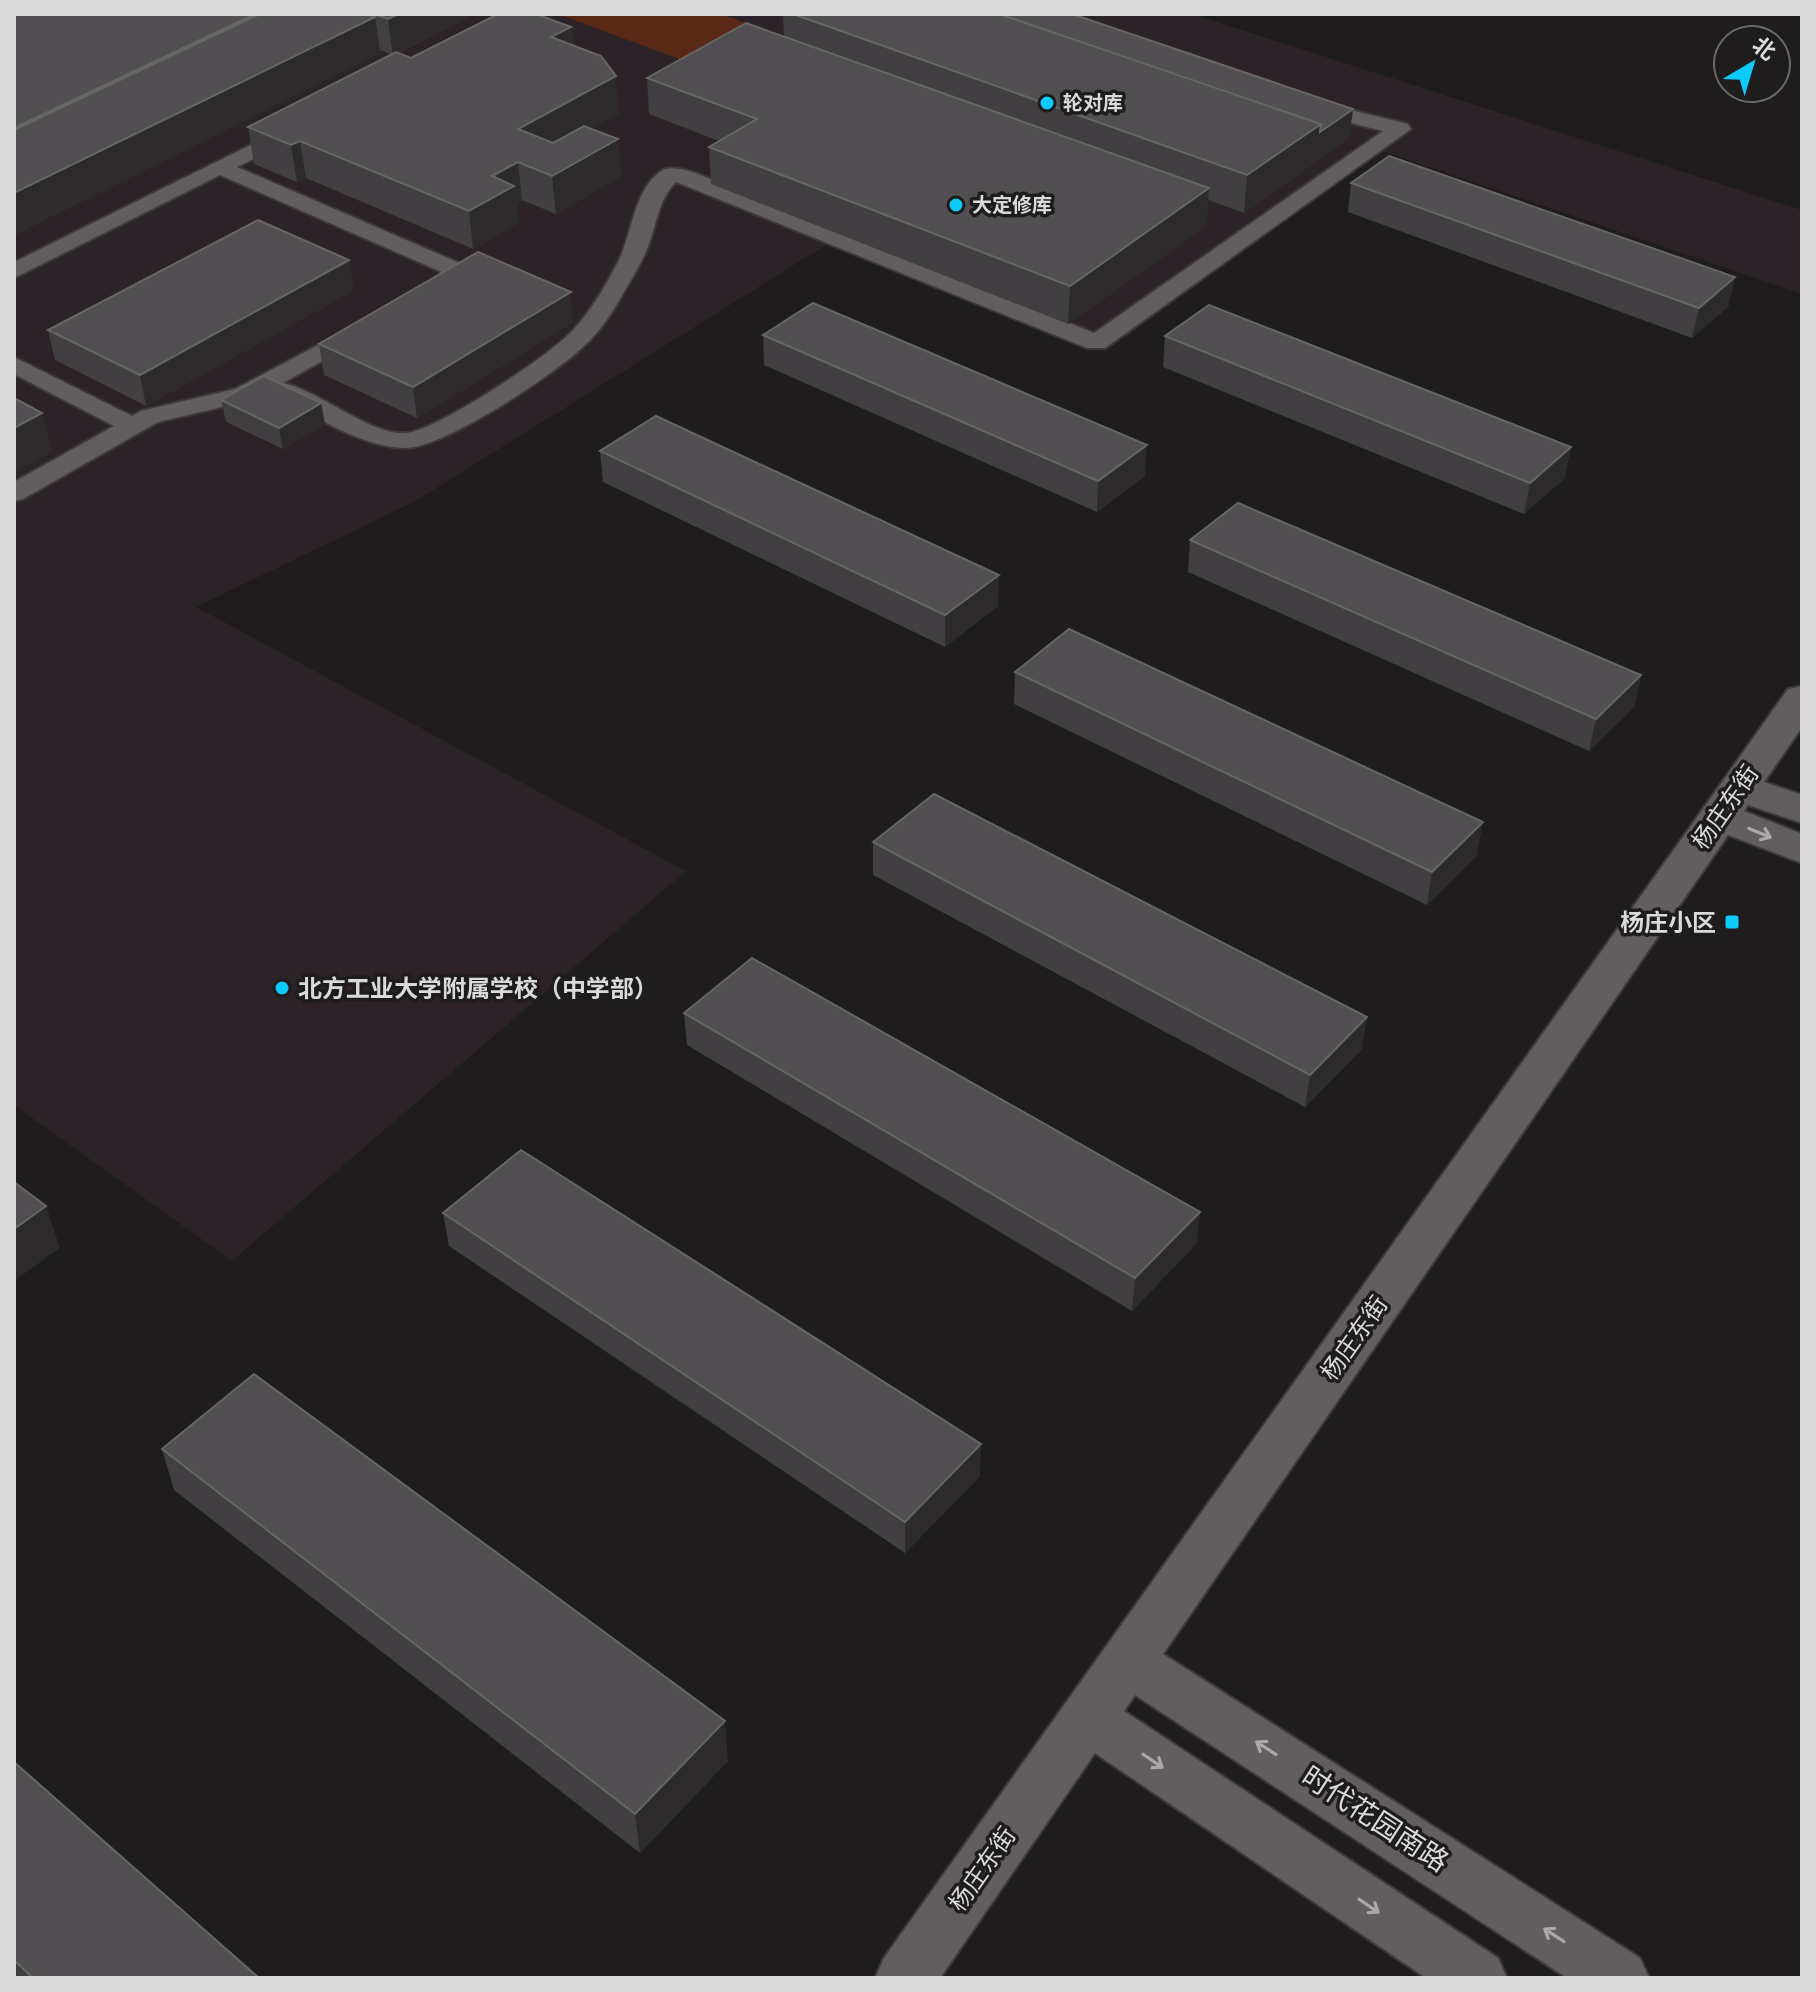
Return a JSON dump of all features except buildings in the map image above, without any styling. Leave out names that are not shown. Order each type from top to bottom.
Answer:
[{"type":"street","name":"杨庄东街","points":[[905,1978],[1802,698]]},
{"type":"street","points":[[1729,802],[1802,810]]},
{"type":"street","points":[[1729,802],[1802,849]]},
{"type":"street","name":"时代花园南路","points":[[1129,1662],[1619,1978]]},
{"type":"street","points":[[1088,1718],[1477,1978]]},
{"type":"lane","points":[[268,382],[387,439],[412,441],[504,394],[575,341],[609,297],[633,256],[656,187],[671,175],[685,177],[1096,343],[1400,129],[1287,98]]},
{"type":"lane","points":[[14,271],[316,119]]},
{"type":"lane","points":[[219,167],[463,273],[421,296]]},
{"type":"lane","points":[[14,493],[150,416],[243,395],[380,319]]},
{"type":"lane","points":[[14,364],[133,426]]},
{"type":"shaded area","points":[[14,14],[1192,14],[1802,210],[1802,294],[1382,151],[1105,352],[826,245],[416,501],[196,607],[686,871],[232,1261],[14,1105]]},
{"type":"shaded area","points":[[721,14],[768,31],[701,67],[563,16]]},
{"type":"place","name":"轮对库","points":[[1047,103]]},
{"type":"place","name":"大定修库","points":[[956,205]]},
{"type":"place","name":"杨庄小区","points":[[1732,922]]},
{"type":"place","name":"北方工业大学附属学校（中学部）","points":[[282,988]]}]
